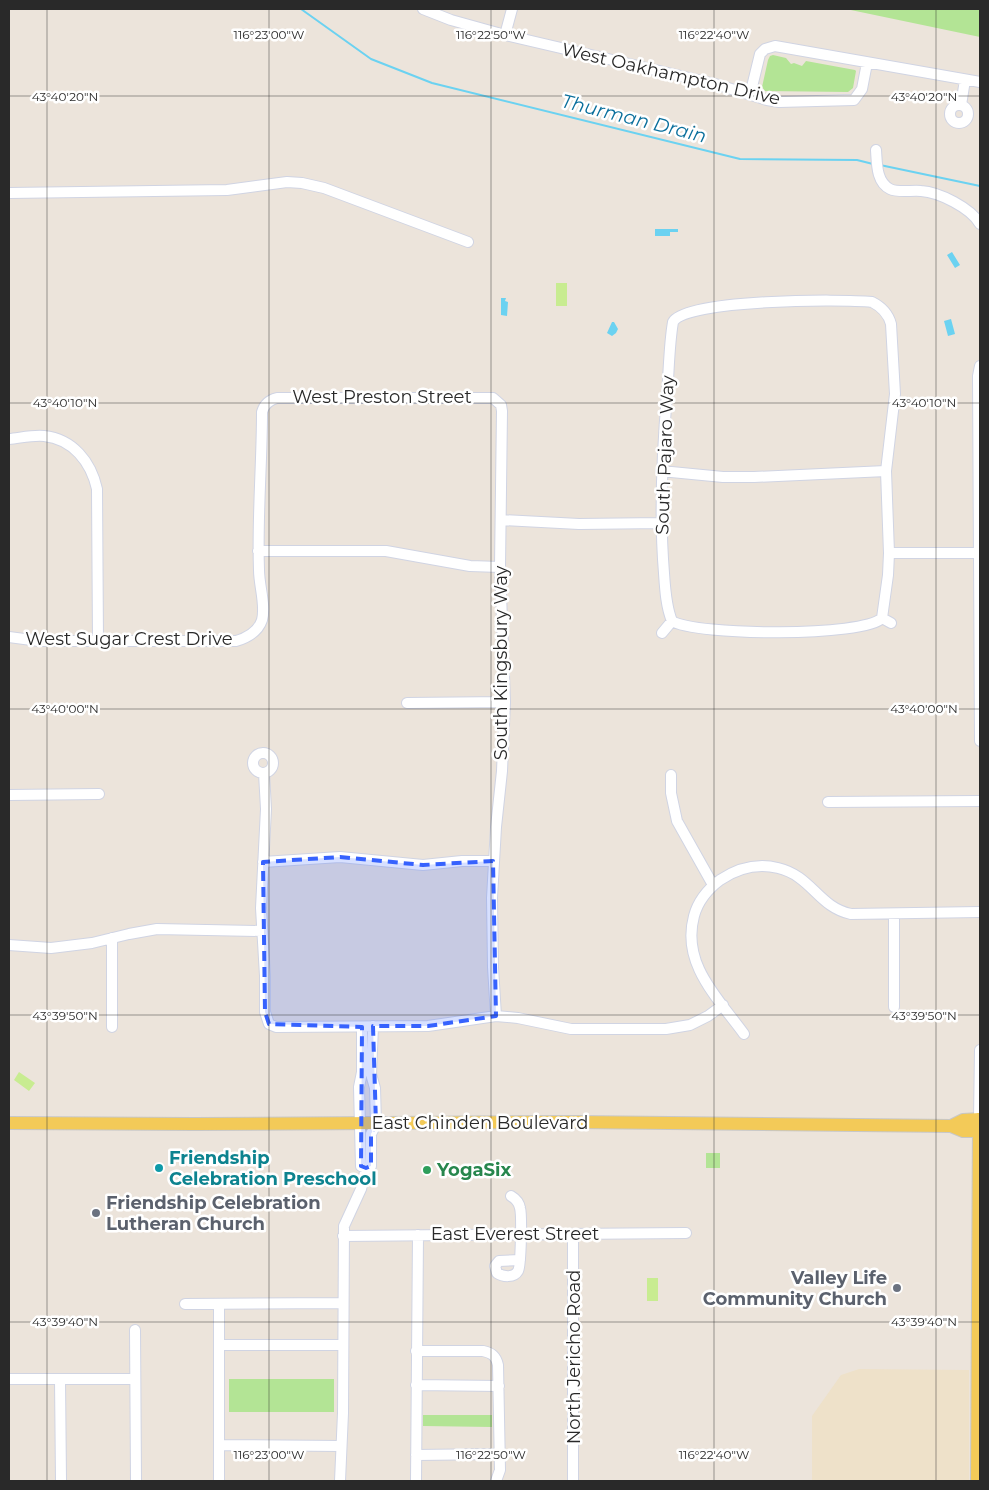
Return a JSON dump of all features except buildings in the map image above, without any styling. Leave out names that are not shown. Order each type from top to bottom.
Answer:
[{"type":"main road","name":"East Chinden Boulevard","points":[[9,1123],[376,1124],[604,1122],[951,1126],[963,1132],[980,1125]]},
{"type":"main road","points":[[977,1481],[980,1125]]},
{"type":"street","name":"West Oakhampton Drive","points":[[423,9],[451,20],[505,35],[715,84],[779,102],[854,100],[862,89],[867,62]]},
{"type":"street","points":[[505,35],[512,9]]},
{"type":"street","points":[[750,95],[760,54],[765,48],[775,46],[980,82]]},
{"type":"street","points":[[960,104],[965,80]]},
{"type":"street","points":[[876,150],[877,171],[883,182],[890,189],[932,192],[969,210],[980,224]]},
{"type":"street","points":[[9,194],[227,190],[271,183],[302,183],[324,188],[468,242]]},
{"type":"street","name":"South Pajaro Way","points":[[672,621],[669,614],[665,584],[661,523],[661,471],[672,326],[675,318],[692,312],[751,303],[864,302],[879,306],[889,317],[891,324],[895,379],[886,471]]},
{"type":"street","points":[[980,366],[978,376],[980,741]]},
{"type":"street","name":"West Preston Street","points":[[258,551],[258,498],[262,464],[262,412],[263,407],[271,400],[286,398],[488,397],[493,398],[497,402]]},
{"type":"street","name":"South Kingsbury Way","points":[[496,1016],[493,967],[493,860],[502,771],[505,702],[500,567],[502,410],[497,402]]},
{"type":"street","points":[[9,439],[44,436],[59,440],[73,447],[84,458],[90,468],[97,489],[98,640]]},
{"type":"street","points":[[661,471],[723,477],[886,471],[889,553],[886,620],[850,627],[787,632],[748,632],[702,628],[679,625],[672,621],[662,633]]},
{"type":"street","points":[[501,520],[580,524],[661,523]]},
{"type":"street","points":[[258,551],[386,551],[470,566],[500,567]]},
{"type":"street","name":"West Sugar Crest Drive","points":[[9,637],[39,641],[236,641],[249,636],[258,628],[262,615],[258,551]]},
{"type":"street","points":[[889,553],[978,552]]},
{"type":"street","points":[[407,703],[505,702]]},
{"type":"street","points":[[264,773],[266,809],[261,885],[265,1012],[269,1024],[276,1027],[436,1026],[467,1019],[496,1016],[518,1018],[571,1029],[666,1029],[690,1025],[723,1004]]},
{"type":"street","points":[[671,775],[671,794],[677,821],[713,885]]},
{"type":"street","points":[[9,795],[99,794]]},
{"type":"street","points":[[828,802],[980,801]]},
{"type":"street","points":[[263,862],[340,856],[424,865],[493,860]]},
{"type":"street","points":[[744,1034],[696,966],[691,944],[691,926],[695,912],[713,885],[732,872],[765,866],[780,868],[794,874],[807,883],[828,904],[839,911],[851,914],[980,912]]},
{"type":"street","points":[[894,914],[894,1007]]},
{"type":"street","points":[[9,945],[51,948],[92,943],[157,929],[262,931]]},
{"type":"street","points":[[112,938],[112,1027]]},
{"type":"street","points":[[367,1027],[371,1074],[375,1088],[376,1124],[372,1134],[372,1166],[366,1168],[361,1166],[359,1087],[367,1027]]},
{"type":"street","points":[[980,1050],[980,1125]]},
{"type":"street","points":[[340,1481],[343,1413],[343,1236],[346,1221],[361,1190],[366,1168]]},
{"type":"street","points":[[511,1196],[517,1199],[520,1209],[520,1260]]},
{"type":"street","name":"East Everest Street","points":[[343,1236],[686,1233]]},
{"type":"street","name":"North Jericho Road","points":[[573,1234],[573,1481]]},
{"type":"street","points":[[416,1481],[418,1235]]},
{"type":"street","points":[[185,1304],[342,1303]]},
{"type":"street","points":[[219,1304],[219,1481]]},
{"type":"street","points":[[135,1330],[136,1481]]},
{"type":"street","points":[[219,1345],[342,1345]]},
{"type":"street","points":[[416,1351],[483,1351],[494,1356],[498,1365],[499,1386],[500,1454],[499,1472],[496,1481]]},
{"type":"street","points":[[9,1379],[135,1379]]},
{"type":"street","points":[[60,1379],[61,1481]]},
{"type":"street","points":[[416,1385],[499,1386]]},
{"type":"street","points":[[219,1446],[341,1446]]},
{"type":"street","points":[[416,1455],[500,1454]]},
{"type":"highlighted area","points":[[340,857],[423,865],[493,861],[496,1016],[428,1026],[373,1026],[376,1124],[371,1134],[371,1166],[366,1168],[361,1166],[362,1027],[269,1024],[265,1012],[263,862]]},
{"type":"shaded area","points":[[859,1369],[969,1370],[969,1481],[812,1481],[812,1416],[841,1375]]},
{"type":"green space","points":[[846,9],[980,9],[980,37]]},
{"type":"green space","points":[[773,55],[786,58],[791,64],[794,63],[802,66],[806,61],[855,70],[853,88],[848,92],[765,91],[762,87],[768,60]]},
{"type":"green space","points":[[556,283],[567,283],[567,306],[556,306]]},
{"type":"green space","points":[[19,1072],[35,1083],[29,1091],[14,1080]]},
{"type":"green space","points":[[706,1153],[720,1153],[720,1168],[706,1168]]},
{"type":"green space","points":[[647,1278],[658,1278],[658,1301],[647,1301]]},
{"type":"green space","points":[[229,1379],[334,1379],[334,1412],[229,1412]]},
{"type":"green space","points":[[423,1415],[492,1415],[492,1427],[423,1426]]},
{"type":"water","points":[[655,229],[678,229],[678,232],[670,232],[670,236],[655,236]]},
{"type":"water","points":[[952,252],[960,265],[955,268],[947,255]]},
{"type":"water","points":[[501,298],[506,298],[505,301],[508,302],[507,316],[501,315]]},
{"type":"water","points":[[951,319],[955,334],[948,336],[944,321]]},
{"type":"water","points":[[612,322],[614,322],[618,329],[612,336],[607,333]]},
{"type":"waterway","name":"Thurman Drain","points":[[301,9],[371,59],[432,83],[740,159],[857,160],[873,164]]},
{"type":"waterway","name":"Thurman Drain","points":[[880,165],[980,186]]},
{"type":"place","name":"Friendship Celebration Preschool","points":[[159,1168]]},
{"type":"place","name":"YogaSix","points":[[427,1170]]},
{"type":"place","name":"Friendship Celebration Lutheran Church","points":[[96,1213]]},
{"type":"place","name":"Valley Life Community Church","points":[[897,1288]]}]
